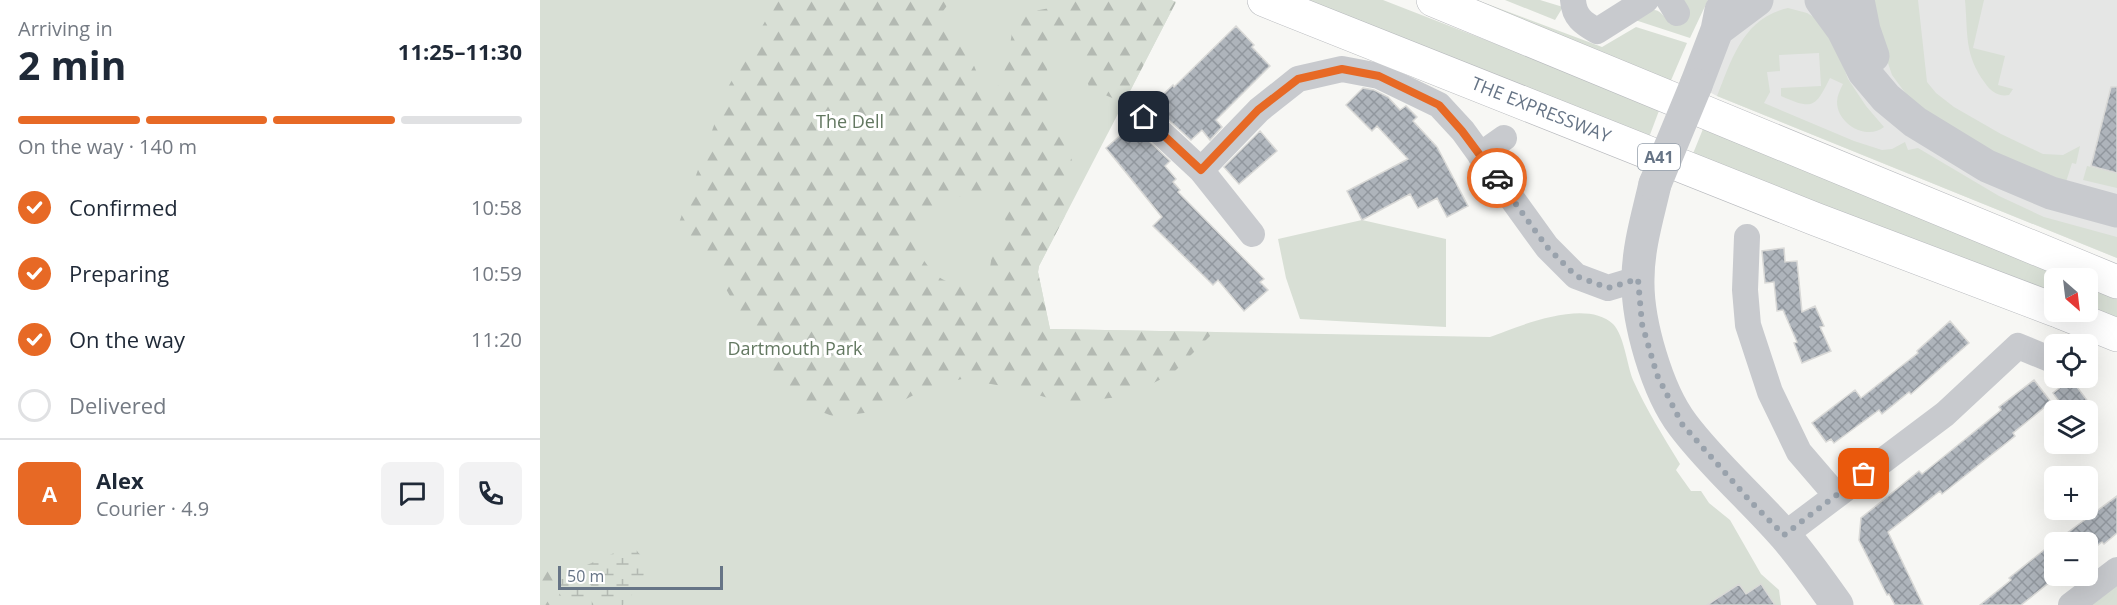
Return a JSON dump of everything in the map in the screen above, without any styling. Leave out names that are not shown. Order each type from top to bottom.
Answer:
[{"type":"highway","name":"THE EXPRESSWAY","points":[[1264,0],[1815,219],[2044,306]]},
{"type":"highway","points":[[1433,0],[2117,282]]},
{"type":"highway","points":[[2085,322],[2117,335]]},
{"type":"street","points":[[1573,4],[1580,22],[1597,31],[1646,0]]},
{"type":"street","points":[[1729,0],[1721,10],[1718,30],[1655,184],[1642,238],[1638,279],[1642,324],[1657,375],[1682,424],[1751,502],[1784,535],[1837,605]]},
{"type":"street","points":[[1718,30],[1757,0]]},
{"type":"street","points":[[1821,0],[1843,30],[1864,72],[1886,98],[1915,122],[1987,166],[2051,193],[2117,211]]},
{"type":"street","points":[[1858,0],[1864,30],[1886,98]]},
{"type":"street","points":[[1201,170],[1258,110],[1298,79],[1342,69],[1379,76],[1439,105],[1462,131],[1547,247],[1576,276],[1608,288],[1638,279]]},
{"type":"street","points":[[1144,117],[1201,170],[1252,234]]},
{"type":"street","points":[[1480,155],[1504,138]]},
{"type":"street","points":[[1747,237],[1745,290],[1748,325],[1770,392],[1799,452],[1836,495]]},
{"type":"street","points":[[1784,535],[1945,414],[2010,342],[2044,357]]},
{"type":"street","points":[[2071,605],[2117,570]]},
{"type":"shaded area","points":[[1742,0],[2117,0],[2117,258],[1717,96],[1696,85]]},
{"type":"green space","name":"Dartmouth Park","points":[[540,0],[1171,0],[1176,2],[1039,266],[1038,272],[1050,329],[1490,337],[1552,317],[1586,314],[1601,317],[1613,324],[1620,335],[1633,380],[1680,464],[1676,470],[1691,491],[1701,491],[1709,503],[1730,520],[1761,574],[1779,590],[1781,605],[540,605]]},
{"type":"green space","name":"The Dell","points":[[777,0],[951,0],[941,14],[973,63],[985,93],[997,88],[1007,64],[1014,20],[1034,11],[1050,8],[1052,0],[1171,0],[1176,2],[1124,103],[1089,88],[1081,52],[1062,40],[1046,64],[1052,93],[1045,121],[1064,141],[1073,163],[1065,216],[1038,272],[1050,329],[1214,332],[1173,373],[1128,396],[1065,403],[1014,388],[962,379],[931,386],[885,410],[835,417],[793,401],[760,365],[747,327],[715,269],[675,234],[727,89]],"holes":[[[999,194],[1009,235],[992,255],[988,280],[952,283],[942,279],[931,270],[906,230],[934,218],[958,197]]]},
{"type":"green space","points":[[1295,0],[1383,0],[1660,108],[1648,140]]},
{"type":"green space","points":[[1453,0],[1477,0],[1602,47],[1636,27],[1687,43],[1669,85]]},
{"type":"green space","points":[[1505,0],[1540,0],[1563,7],[1555,20]]},
{"type":"green space","points":[[1682,0],[1708,0],[1690,38],[1635,20],[1654,10],[1661,13],[1670,24],[1688,13]]},
{"type":"green space","points":[[1867,0],[1918,0],[1927,82],[1936,93],[1954,107],[2001,134],[2043,154],[2063,155],[2080,146],[2076,164],[2072,163],[2066,182],[2004,159],[1938,120],[1909,98],[1892,75]]},
{"type":"green space","points":[[1965,0],[1984,0],[1973,48],[2005,56],[1998,85],[2013,89],[2009,95],[1999,94],[1990,89],[1973,63],[1968,43]]},
{"type":"green space","points":[[1788,8],[1807,13],[1817,19],[1837,49],[1848,79],[1884,127],[1869,132],[1854,128],[1847,123],[1838,110],[1837,102],[1843,84],[1830,78],[1821,95],[1812,104],[1800,103],[1781,96],[1781,88],[1821,86],[1819,53],[1779,55],[1780,71],[1767,72],[1770,92],[1764,103],[1854,141],[1882,150],[1892,149],[1905,142],[1908,150],[1918,148],[1999,196],[2044,217],[2117,237],[2117,258],[1717,96],[1734,55],[1750,30],[1773,13]]},
{"type":"green space","points":[[1703,129],[2050,268],[2044,268],[2044,299],[1690,161]]},
{"type":"green space","points":[[2087,166],[2117,173],[2117,188],[2083,180]]},
{"type":"green space","points":[[1362,220],[1446,239],[1446,327],[1300,319],[1286,278],[1278,239]]},
{"type":"green space","points":[[2098,287],[2117,295],[2117,326],[2098,317]]},
{"type":"green space","points":[[635,549],[645,564],[643,578],[639,585],[623,605],[603,605],[580,568],[621,550]]},
{"type":"green space","points":[[540,567],[549,567],[558,574],[560,594],[569,605],[540,605]]},
{"type":"green space","points":[[572,573],[594,605],[569,605],[560,594],[558,574]]},
{"type":"green space","points":[[2117,580],[2117,605],[2085,605]]},
{"type":"building","points":[[1236,26],[1270,66],[1216,120],[1222,127],[1210,140],[1202,130],[1191,140],[1152,105],[1173,85],[1174,87]]},
{"type":"building","points":[[2111,87],[2117,87],[2117,173],[2091,166]]},
{"type":"building","points":[[1363,88],[1374,90],[1388,97],[1400,110],[1406,106],[1417,117],[1413,121],[1437,147],[1468,206],[1447,217],[1437,198],[1418,208],[1410,194],[1362,220],[1347,191],[1408,159],[1377,126],[1372,131],[1346,105]]},
{"type":"building","points":[[1132,125],[1170,161],[1165,166],[1176,179],[1173,182],[1180,190],[1178,192],[1264,279],[1260,282],[1268,290],[1244,311],[1218,280],[1213,285],[1153,226],[1162,217],[1106,148]]},
{"type":"building","points":[[1260,131],[1277,151],[1239,184],[1224,167]]},
{"type":"building","points":[[1784,248],[1785,262],[1797,261],[1802,312],[1815,306],[1824,326],[1820,327],[1831,351],[1802,363],[1794,343],[1797,342],[1783,310],[1777,311],[1774,282],[1765,283],[1762,251]]},
{"type":"building","points":[[1950,321],[1969,343],[1911,394],[1909,392],[1882,414],[1879,410],[1834,443],[1831,439],[1826,442],[1812,423],[1855,390],[1861,398],[1918,353],[1917,351]]},
{"type":"building","points":[[2034,380],[2049,400],[2044,400],[2044,408],[2013,433],[2015,436],[1942,494],[1940,491],[1888,532],[1923,605],[1895,605],[1889,594],[1887,595],[1859,540],[1861,518],[1919,471],[1922,474],[2001,410],[1999,407]]},
{"type":"building","points":[[2059,388],[2078,388],[2087,400],[2058,400],[2053,393]]},
{"type":"building","points":[[2117,496],[2117,533],[2104,544],[2102,542],[2098,545],[2098,532],[2068,532],[2085,520],[2098,520],[2098,510]]},
{"type":"building","points":[[2044,550],[2045,586],[2021,605],[1980,605],[2011,580],[2009,578]]},
{"type":"building","points":[[1739,584],[1746,594],[1761,584],[1775,605],[1707,605]]},
{"type":"way so far","points":[[1497,178],[1547,247],[1576,276],[1608,288],[1638,279],[1642,324],[1657,375],[1682,424],[1751,502],[1784,535],[1864,474]]},
{"type":"route","points":[[1144,117],[1201,170],[1258,110],[1298,79],[1342,69],[1379,76],[1439,105],[1462,131],[1497,178]]}]
